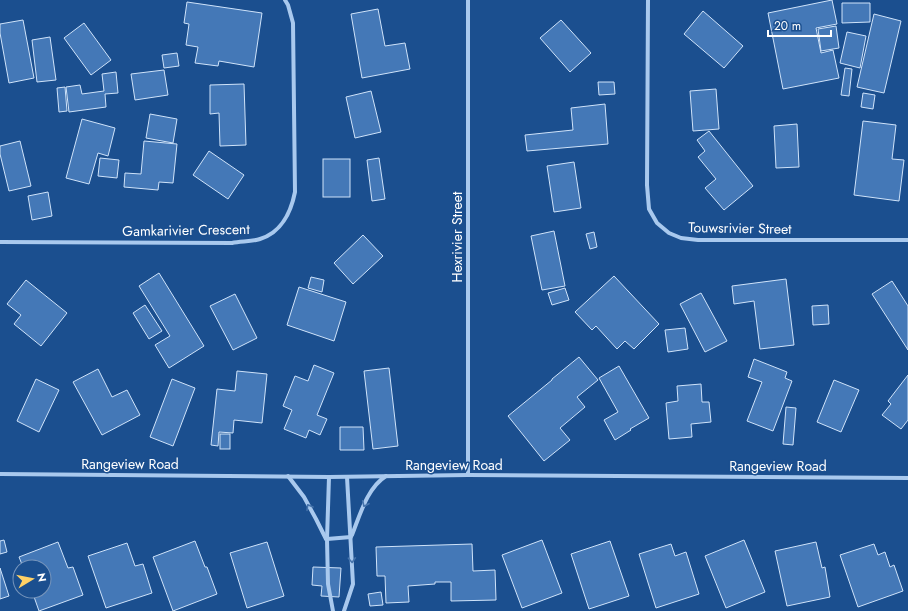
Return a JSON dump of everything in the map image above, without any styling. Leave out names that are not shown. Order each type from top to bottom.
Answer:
[{"type":"street","name":"Gamkarivier Crescent","points":[[0,242],[232,242],[260,239],[272,234],[280,226],[288,214],[295,192],[293,23],[285,0]]},
{"type":"street","name":"Hexrivier Street","points":[[468,0],[468,475]]},
{"type":"street","name":"Touwsrivier Street","points":[[648,0],[648,203],[649,209],[657,222],[669,233],[681,238],[698,240],[908,240]]},
{"type":"street","name":"Rangeview Road","points":[[0,474],[329,477],[468,475],[908,478]]},
{"type":"street","points":[[288,476],[304,497],[327,539]]},
{"type":"street","points":[[351,537],[366,500],[379,481],[387,476]]},
{"type":"street","points":[[329,477],[327,539],[328,584],[333,611]]},
{"type":"street","points":[[344,611],[353,584],[347,477]]},
{"type":"street","points":[[327,539],[351,537]]},
{"type":"building","points":[[832,0],[837,24],[816,28],[821,53],[833,50],[839,78],[783,89],[768,13]]},
{"type":"building","points":[[187,2],[262,13],[254,67],[219,61],[218,66],[195,63],[198,47],[186,45],[189,24],[184,23]]},
{"type":"building","points":[[842,3],[870,3],[870,22],[842,23]]},
{"type":"building","points":[[378,9],[385,46],[405,43],[410,69],[362,78],[351,14]]},
{"type":"building","points":[[703,11],[743,46],[724,68],[684,34]]},
{"type":"building","points":[[874,14],[901,21],[884,93],[857,87]]},
{"type":"building","points":[[23,20],[34,78],[9,83],[0,33],[0,24]]},
{"type":"building","points":[[561,20],[591,53],[570,72],[540,38]]},
{"type":"building","points":[[84,23],[111,60],[91,75],[64,38]]},
{"type":"building","points":[[836,26],[839,48],[821,51],[818,29]]},
{"type":"building","points":[[847,32],[866,36],[860,68],[840,63]]},
{"type":"building","points":[[50,37],[56,80],[37,82],[32,40]]},
{"type":"building","points":[[177,53],[179,66],[164,68],[162,55]]},
{"type":"building","points":[[845,68],[852,69],[849,96],[841,95]]},
{"type":"building","points":[[164,70],[168,95],[135,100],[131,74]]},
{"type":"building","points":[[116,72],[118,93],[105,94],[106,107],[69,112],[66,87],[80,85],[82,94],[104,91],[102,74]]},
{"type":"building","points":[[598,82],[614,82],[615,94],[599,95]]},
{"type":"building","points":[[244,84],[246,145],[220,146],[219,113],[210,114],[210,85]]},
{"type":"building","points":[[65,87],[67,111],[59,112],[57,88]]},
{"type":"building","points":[[716,89],[719,129],[693,131],[690,91]]},
{"type":"building","points":[[371,91],[381,132],[355,138],[346,97]]},
{"type":"building","points":[[863,93],[875,95],[873,109],[861,107]]},
{"type":"building","points":[[605,104],[608,144],[527,151],[525,135],[573,130],[571,108]]},
{"type":"building","points":[[150,114],[177,119],[173,143],[146,138]]},
{"type":"building","points":[[82,119],[115,128],[108,156],[98,153],[89,184],[66,178]]},
{"type":"building","points":[[863,121],[896,125],[892,159],[904,160],[899,201],[854,195]]},
{"type":"building","points":[[797,124],[799,167],[776,168],[774,126]]},
{"type":"building","points":[[709,131],[753,186],[724,210],[705,188],[716,179],[698,157],[705,151],[697,140]]},
{"type":"building","points":[[20,141],[31,186],[9,191],[0,154],[0,146]]},
{"type":"building","points":[[144,141],[177,144],[173,183],[159,182],[158,190],[124,187],[125,173],[141,174]]},
{"type":"building","points":[[209,151],[244,175],[228,199],[193,175]]},
{"type":"building","points":[[100,158],[119,160],[117,178],[98,176]]},
{"type":"building","points":[[379,158],[385,199],[372,201],[367,160]]},
{"type":"building","points":[[323,159],[350,159],[350,197],[323,197]]},
{"type":"building","points":[[574,162],[581,208],[554,212],[547,166]]},
{"type":"building","points":[[48,192],[52,216],[32,220],[28,196]]},
{"type":"building","points":[[554,231],[565,286],[542,290],[531,236]]},
{"type":"building","points":[[594,232],[597,247],[590,249],[586,234]]},
{"type":"building","points":[[363,235],[383,256],[353,284],[334,263]]},
{"type":"building","points":[[159,273],[204,346],[169,368],[155,345],[170,336],[139,286]]},
{"type":"building","points":[[614,276],[659,324],[634,349],[625,341],[617,349],[596,326],[592,330],[575,312]]},
{"type":"building","points":[[311,277],[324,280],[322,292],[308,288]]},
{"type":"building","points":[[786,279],[794,345],[760,349],[754,301],[734,304],[732,286]]},
{"type":"building","points":[[26,280],[67,313],[41,346],[14,324],[21,315],[7,304]]},
{"type":"building","points":[[892,281],[908,306],[908,350],[872,294]]},
{"type":"building","points":[[299,287],[346,302],[334,341],[287,325]]},
{"type":"building","points":[[565,288],[569,300],[552,305],[548,293]]},
{"type":"building","points":[[701,293],[727,341],[705,352],[680,304]]},
{"type":"building","points":[[235,294],[257,338],[233,350],[210,306]]},
{"type":"building","points":[[145,305],[162,331],[149,339],[133,313]]},
{"type":"building","points":[[828,305],[829,324],[813,325],[812,306]]},
{"type":"building","points":[[685,328],[688,349],[668,352],[665,330]]},
{"type":"building","points":[[579,357],[598,380],[577,397],[585,407],[560,428],[570,440],[544,461],[508,416]]},
{"type":"building","points":[[754,359],[787,372],[785,378],[792,381],[773,431],[747,421],[762,382],[748,377]]},
{"type":"building","points":[[314,365],[334,373],[317,415],[327,419],[320,435],[309,430],[306,438],[284,429],[292,410],[283,406],[295,376],[308,381]]},
{"type":"building","points":[[619,366],[649,418],[615,440],[604,420],[618,412],[599,378]]},
{"type":"building","points":[[389,368],[398,446],[373,449],[364,371]]},
{"type":"building","points":[[98,369],[112,397],[127,390],[140,415],[102,435],[73,382]]},
{"type":"building","points":[[237,371],[267,374],[262,423],[234,420],[233,433],[219,432],[218,446],[211,445],[217,389],[235,391]]},
{"type":"building","points":[[908,375],[908,420],[901,429],[882,415],[891,404],[888,401]]},
{"type":"building","points":[[36,379],[59,390],[39,432],[17,421]]},
{"type":"building","points":[[172,379],[195,388],[173,446],[150,437]]},
{"type":"building","points":[[834,380],[859,390],[841,432],[817,422]]},
{"type":"building","points":[[701,384],[702,402],[709,402],[711,422],[691,424],[692,437],[669,439],[666,403],[678,401],[677,386]]},
{"type":"building","points":[[786,407],[796,408],[793,445],[783,444]]},
{"type":"building","points":[[340,427],[363,427],[364,450],[340,450]]},
{"type":"building","points":[[220,434],[230,434],[230,449],[220,449]]},
{"type":"building","points":[[4,540],[7,552],[0,554],[0,541]]},
{"type":"building","points":[[542,540],[562,593],[522,608],[502,555]]},
{"type":"building","points":[[744,540],[765,592],[726,608],[705,556]]},
{"type":"building","points":[[195,541],[217,594],[173,611],[153,557]]},
{"type":"building","points":[[610,541],[629,596],[589,609],[571,554]]},
{"type":"building","points":[[58,542],[68,568],[73,567],[83,595],[39,611],[35,599],[52,599],[52,559],[20,559],[19,557]]},
{"type":"building","points":[[267,542],[284,596],[247,608],[230,553]]},
{"type":"building","points":[[816,542],[822,568],[825,567],[830,597],[787,606],[775,551]]},
{"type":"building","points":[[127,543],[135,566],[143,564],[152,593],[106,608],[88,556]]},
{"type":"building","points":[[472,544],[473,571],[495,570],[496,600],[451,601],[451,582],[435,582],[435,584],[408,586],[409,602],[386,603],[385,576],[377,576],[376,547]]},
{"type":"building","points":[[671,544],[675,556],[686,552],[699,594],[656,608],[639,554]]},
{"type":"building","points":[[874,544],[878,555],[885,552],[890,567],[894,565],[903,591],[858,607],[840,555]]},
{"type":"building","points":[[313,567],[341,568],[339,597],[321,596],[322,586],[312,585]]},
{"type":"building","points":[[0,568],[9,596],[0,599]]},
{"type":"building","points":[[381,592],[383,605],[370,606],[368,594]]}]
